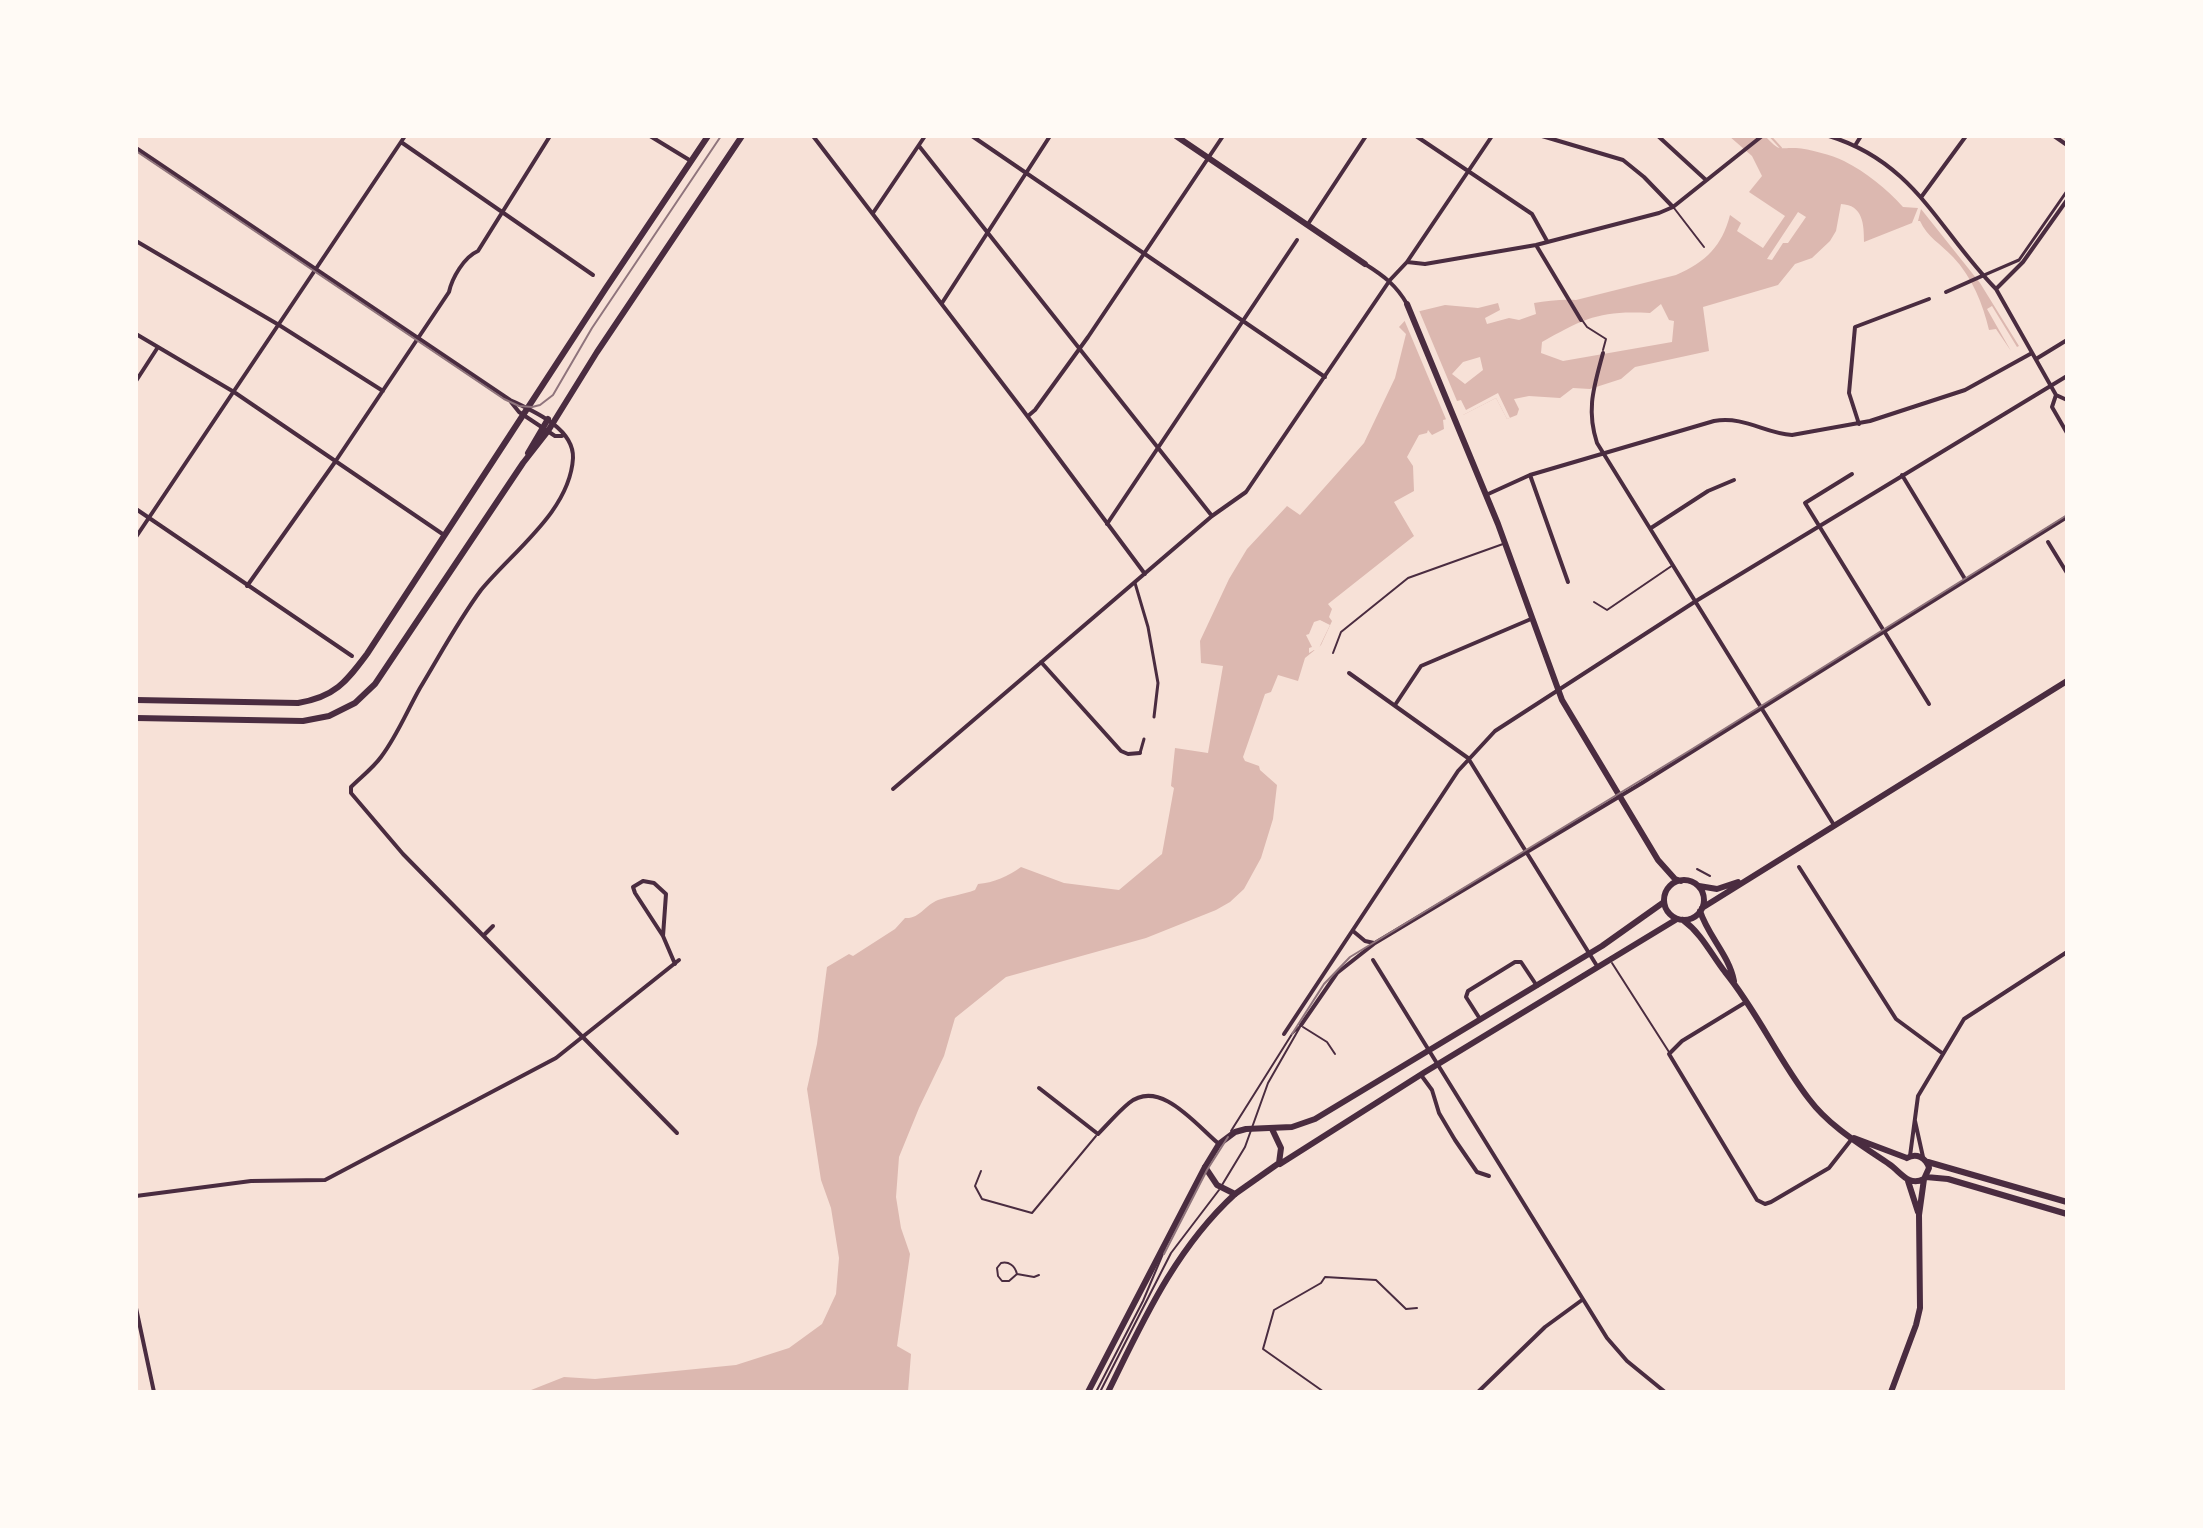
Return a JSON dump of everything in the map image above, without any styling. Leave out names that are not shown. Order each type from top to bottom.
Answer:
[{"type":"main road","points":[[136,700],[298,703],[319,699],[339,689],[367,654],[708,136]]},
{"type":"main road","points":[[136,718],[303,721],[329,716],[355,703],[380,677],[742,136]]},
{"type":"main road","points":[[1176,136],[1365,264]]},
{"type":"main road","points":[[1407,304],[1486,495],[1558,690],[1618,797],[1658,860],[1675,879],[1717,889],[1745,880]]},
{"type":"main road","points":[[1108,1392],[1170,1271],[1205,1224],[1235,1194],[1437,1064],[1610,958],[1680,920],[1695,916],[1745,880],[2067,681]]},
{"type":"main road","points":[[1658,860],[1668,888],[1664,902],[1668,912],[1703,940],[1734,981],[1819,1112],[1914,1183],[1925,1178],[1948,1179],[2067,1214]]},
{"type":"main road","points":[[1668,888],[1681,881]]},
{"type":"main road","points":[[1697,886],[1703,896],[1703,922],[1731,968],[1734,981]]},
{"type":"main road","points":[[1088,1392],[1219,1144],[1228,1137],[1251,1129],[1292,1127],[1315,1119],[1589,954],[1664,902]]},
{"type":"main road","points":[[1272,1129],[1282,1153],[1273,1169]]},
{"type":"main road","points":[[1853,1138],[1908,1157],[2067,1202]]},
{"type":"main road","points":[[1908,1157],[1902,1164],[1919,1215]]},
{"type":"main road","points":[[1891,1392],[1920,1308],[1919,1215],[1929,1168],[1925,1160]]},
{"type":"main road","points":[[1205,1167],[1220,1188],[1235,1194]]},
{"type":"street","points":[[136,537],[405,136]]},
{"type":"street","points":[[247,586],[383,391],[470,254],[478,251],[550,136]]},
{"type":"street","points":[[650,136],[691,161]]},
{"type":"street","points":[[813,136],[1145,574]]},
{"type":"street","points":[[873,213],[925,136]]},
{"type":"street","points":[[972,136],[1325,377]]},
{"type":"street","points":[[942,303],[1050,136]]},
{"type":"street","points":[[1027,416],[1035,410],[1079,349],[1223,136]]},
{"type":"street","points":[[1308,224],[1366,136]]},
{"type":"street","points":[[1416,136],[1532,214],[1547,241]]},
{"type":"street","points":[[893,789],[1212,516],[1246,492],[1492,136]]},
{"type":"street","points":[[1542,136],[1623,160],[1673,207]]},
{"type":"street","points":[[1658,136],[1706,180]]},
{"type":"street","points":[[1407,262],[1425,264],[1536,245],[1673,207],[1762,136]]},
{"type":"street","points":[[1829,136],[1856,144],[1922,196],[1980,277],[1996,289],[2056,395],[2067,400]]},
{"type":"street","points":[[1856,144],[1861,136]]},
{"type":"street","points":[[1922,196],[1966,136]]},
{"type":"street","points":[[2054,136],[2067,145]]},
{"type":"street","points":[[401,142],[502,215],[593,275]]},
{"type":"street","points":[[919,146],[1212,516]]},
{"type":"street","points":[[136,148],[510,400],[550,421],[560,428],[571,444],[573,457],[562,498],[463,615],[394,738],[380,760],[351,787],[351,793],[403,854],[677,1133]]},
{"type":"street","points":[[1946,292],[2019,260],[2067,191]]},
{"type":"street","points":[[1996,289],[2023,262],[2067,200]]},
{"type":"street","points":[[1107,524],[1297,240]]},
{"type":"street","points":[[136,241],[279,325],[383,391]]},
{"type":"street","points":[[1536,245],[1581,320]]},
{"type":"street","points":[[1365,264],[1390,280],[1401,291],[1407,304]]},
{"type":"street","points":[[1859,424],[1849,393],[1855,327],[1929,299]]},
{"type":"street","points":[[136,334],[234,392],[444,535]]},
{"type":"street","points":[[2036,359],[2067,340]]},
{"type":"street","points":[[136,381],[158,347]]},
{"type":"street","points":[[1603,353],[1592,391],[1590,421],[1602,453],[1834,825]]},
{"type":"street","points":[[1486,495],[1530,475],[1722,419],[1739,419],[1792,435],[1859,424],[1965,390],[2032,353]]},
{"type":"street","points":[[1284,1034],[1468,758],[1495,731],[1696,601],[2067,376]]},
{"type":"street","points":[[2056,395],[2052,407],[2067,433]]},
{"type":"street","points":[[510,400],[524,416],[555,436],[563,436]]},
{"type":"street","points":[[1852,474],[1805,503],[1929,704]]},
{"type":"street","points":[[1530,475],[1568,582]]},
{"type":"street","points":[[1902,475],[1965,580]]},
{"type":"street","points":[[1651,528],[1708,491],[1734,480]]},
{"type":"street","points":[[136,509],[352,656]]},
{"type":"street","points":[[1301,1025],[1337,973],[1375,943],[1618,797],[2067,517]]},
{"type":"street","points":[[2048,542],[2067,573]]},
{"type":"street","points":[[1135,583],[1148,627],[1158,683],[1154,717]]},
{"type":"street","points":[[1395,705],[1421,666],[1531,619]]},
{"type":"street","points":[[1041,662],[1121,751],[1140,753],[1144,739]]},
{"type":"street","points":[[1349,673],[1468,758],[1597,966]]},
{"type":"street","points":[[1799,867],[1896,1019],[1942,1053]]},
{"type":"street","points":[[136,1196],[251,1181],[325,1180],[556,1058],[677,962],[635,893],[633,887],[643,881],[654,883],[666,894],[663,936]]},
{"type":"street","points":[[484,935],[493,926]]},
{"type":"street","points":[[1353,931],[1365,941],[1375,943]]},
{"type":"street","points":[[1908,1157],[1918,1096],[1964,1019],[2067,952]]},
{"type":"street","points":[[1373,960],[1607,1338],[1627,1361],[1665,1392]]},
{"type":"street","points":[[1481,1020],[1466,997],[1468,991],[1515,962],[1521,962],[1537,986]]},
{"type":"street","points":[[1747,1001],[1669,1052],[1757,1200],[1771,1202],[1829,1168],[1853,1138]]},
{"type":"street","points":[[1421,1075],[1432,1090],[1439,1113],[1455,1140],[1477,1172],[1489,1176]]},
{"type":"street","points":[[1039,1088],[1098,1134],[1129,1103],[1139,1097],[1153,1095],[1176,1108],[1219,1144]]},
{"type":"street","points":[[1915,1118],[1925,1160]]},
{"type":"street","points":[[1478,1392],[1545,1327],[1582,1300]]},
{"type":"street","points":[[136,1308],[139,1335],[154,1392]]},
{"type":"lane","points":[[1673,207],[1704,247]]},
{"type":"lane","points":[[1581,320],[1606,339],[1603,353]]},
{"type":"lane","points":[[1333,653],[1341,632],[1408,578],[1504,543]]},
{"type":"lane","points":[[1594,602],[1607,610],[1673,565]]},
{"type":"lane","points":[[1697,869],[1710,876]]},
{"type":"lane","points":[[1610,958],[1669,1052]]},
{"type":"lane","points":[[1301,1025],[1327,1042],[1335,1054]]},
{"type":"lane","points":[[1098,1392],[1171,1253],[1240,1158],[1268,1083],[1301,1025]]},
{"type":"lane","points":[[1228,1137],[1292,1034],[1301,1025]]},
{"type":"lane","points":[[981,1171],[975,1186],[982,1199],[1032,1213],[1098,1134]]},
{"type":"lane","points":[[1098,1392],[1149,1290],[1166,1242]]},
{"type":"lane","points":[[1001,1263],[1008,1263],[1017,1274],[1009,1281],[1002,1281],[997,1268],[1001,1263]]},
{"type":"lane","points":[[1017,1274],[1039,1275]]},
{"type":"lane","points":[[1324,1392],[1263,1349],[1274,1310],[1321,1283],[1325,1277],[1376,1280],[1406,1309],[1417,1308]]},
{"type":"shaded area","points":[[1729,136],[1765,136],[1780,148],[1807,150],[1839,159],[1876,181],[1903,207],[1918,208],[1912,223],[1864,242],[1863,222],[1858,212],[1841,204],[1836,231],[1830,241],[1812,258],[1795,264],[1778,285],[1703,307],[1709,351],[1635,367],[1621,379],[1590,389],[1573,388],[1560,398],[1529,396],[1514,399],[1519,409],[1517,415],[1507,419],[1496,398],[1463,415],[1443,420],[1444,429],[1432,435],[1428,430],[1419,435],[1407,457],[1413,466],[1414,491],[1394,502],[1414,536],[1328,604],[1332,609],[1329,617],[1332,621],[1321,645],[1305,658],[1298,681],[1278,675],[1271,692],[1265,694],[1243,757],[1245,761],[1259,766],[1277,785],[1273,819],[1261,858],[1244,889],[1216,910],[1146,938],[1006,977],[955,1018],[944,1056],[899,1157],[896,1197],[901,1228],[910,1254],[897,1346],[911,1354],[908,1392],[526,1392],[564,1377],[595,1379],[736,1365],[789,1348],[822,1324],[836,1294],[839,1258],[831,1208],[821,1180],[807,1089],[817,1044],[827,967],[849,954],[853,956],[895,929],[905,918],[915,916],[933,902],[975,890],[978,884],[1001,878],[1021,867],[1064,883],[1119,890],[1162,854],[1174,788],[1171,786],[1175,748],[1208,753],[1223,666],[1201,663],[1200,641],[1247,549],[1287,506],[1300,515],[1364,443],[1395,378],[1406,334],[1399,327],[1412,313],[1445,305],[1478,308],[1498,303],[1500,310],[1485,318],[1487,324],[1509,318],[1519,320],[1536,314],[1534,303],[1576,300],[1676,275],[1711,252],[1722,236],[1730,215],[1741,223],[1737,231],[1763,248],[1785,216],[1749,192],[1762,176],[1752,156]],"holes":[[[1798,212],[1806,217],[1788,243],[1783,243],[1772,260],[1767,259]],[[1661,304],[1669,320],[1674,321],[1672,342],[1563,361],[1541,353],[1542,342],[1582,321],[1618,313],[1650,313]],[[1480,357],[1483,370],[1465,384],[1452,374],[1463,362]]]},
{"type":"shaded area","points":[[1921,209],[1980,283],[2019,346],[1992,306],[1987,309],[2011,351],[1996,329],[1989,330],[1980,301],[1966,273],[1918,221]]},
{"type":"pier","points":[[1418,308],[1457,401],[1461,400],[1466,410],[1498,393],[1510,418],[1507,419],[1496,398],[1463,415],[1464,419],[1448,424],[1403,317],[1410,309]]},
{"type":"pier","points":[[1320,620],[1330,625],[1317,652],[1309,653],[1312,647],[1306,635],[1314,622]]},
{"type":"waterway","points":[[1770,136],[1781,148]]},
{"type":"tram line","points":[[136,151],[504,399],[519,406],[532,407],[553,395],[592,328],[721,136]]},
{"type":"tram line","points":[[1292,1034],[1324,984],[1350,957],[1689,751],[2067,515]]},
{"type":"tram line","points":[[1164,1254],[1207,1170],[1228,1137]]}]
